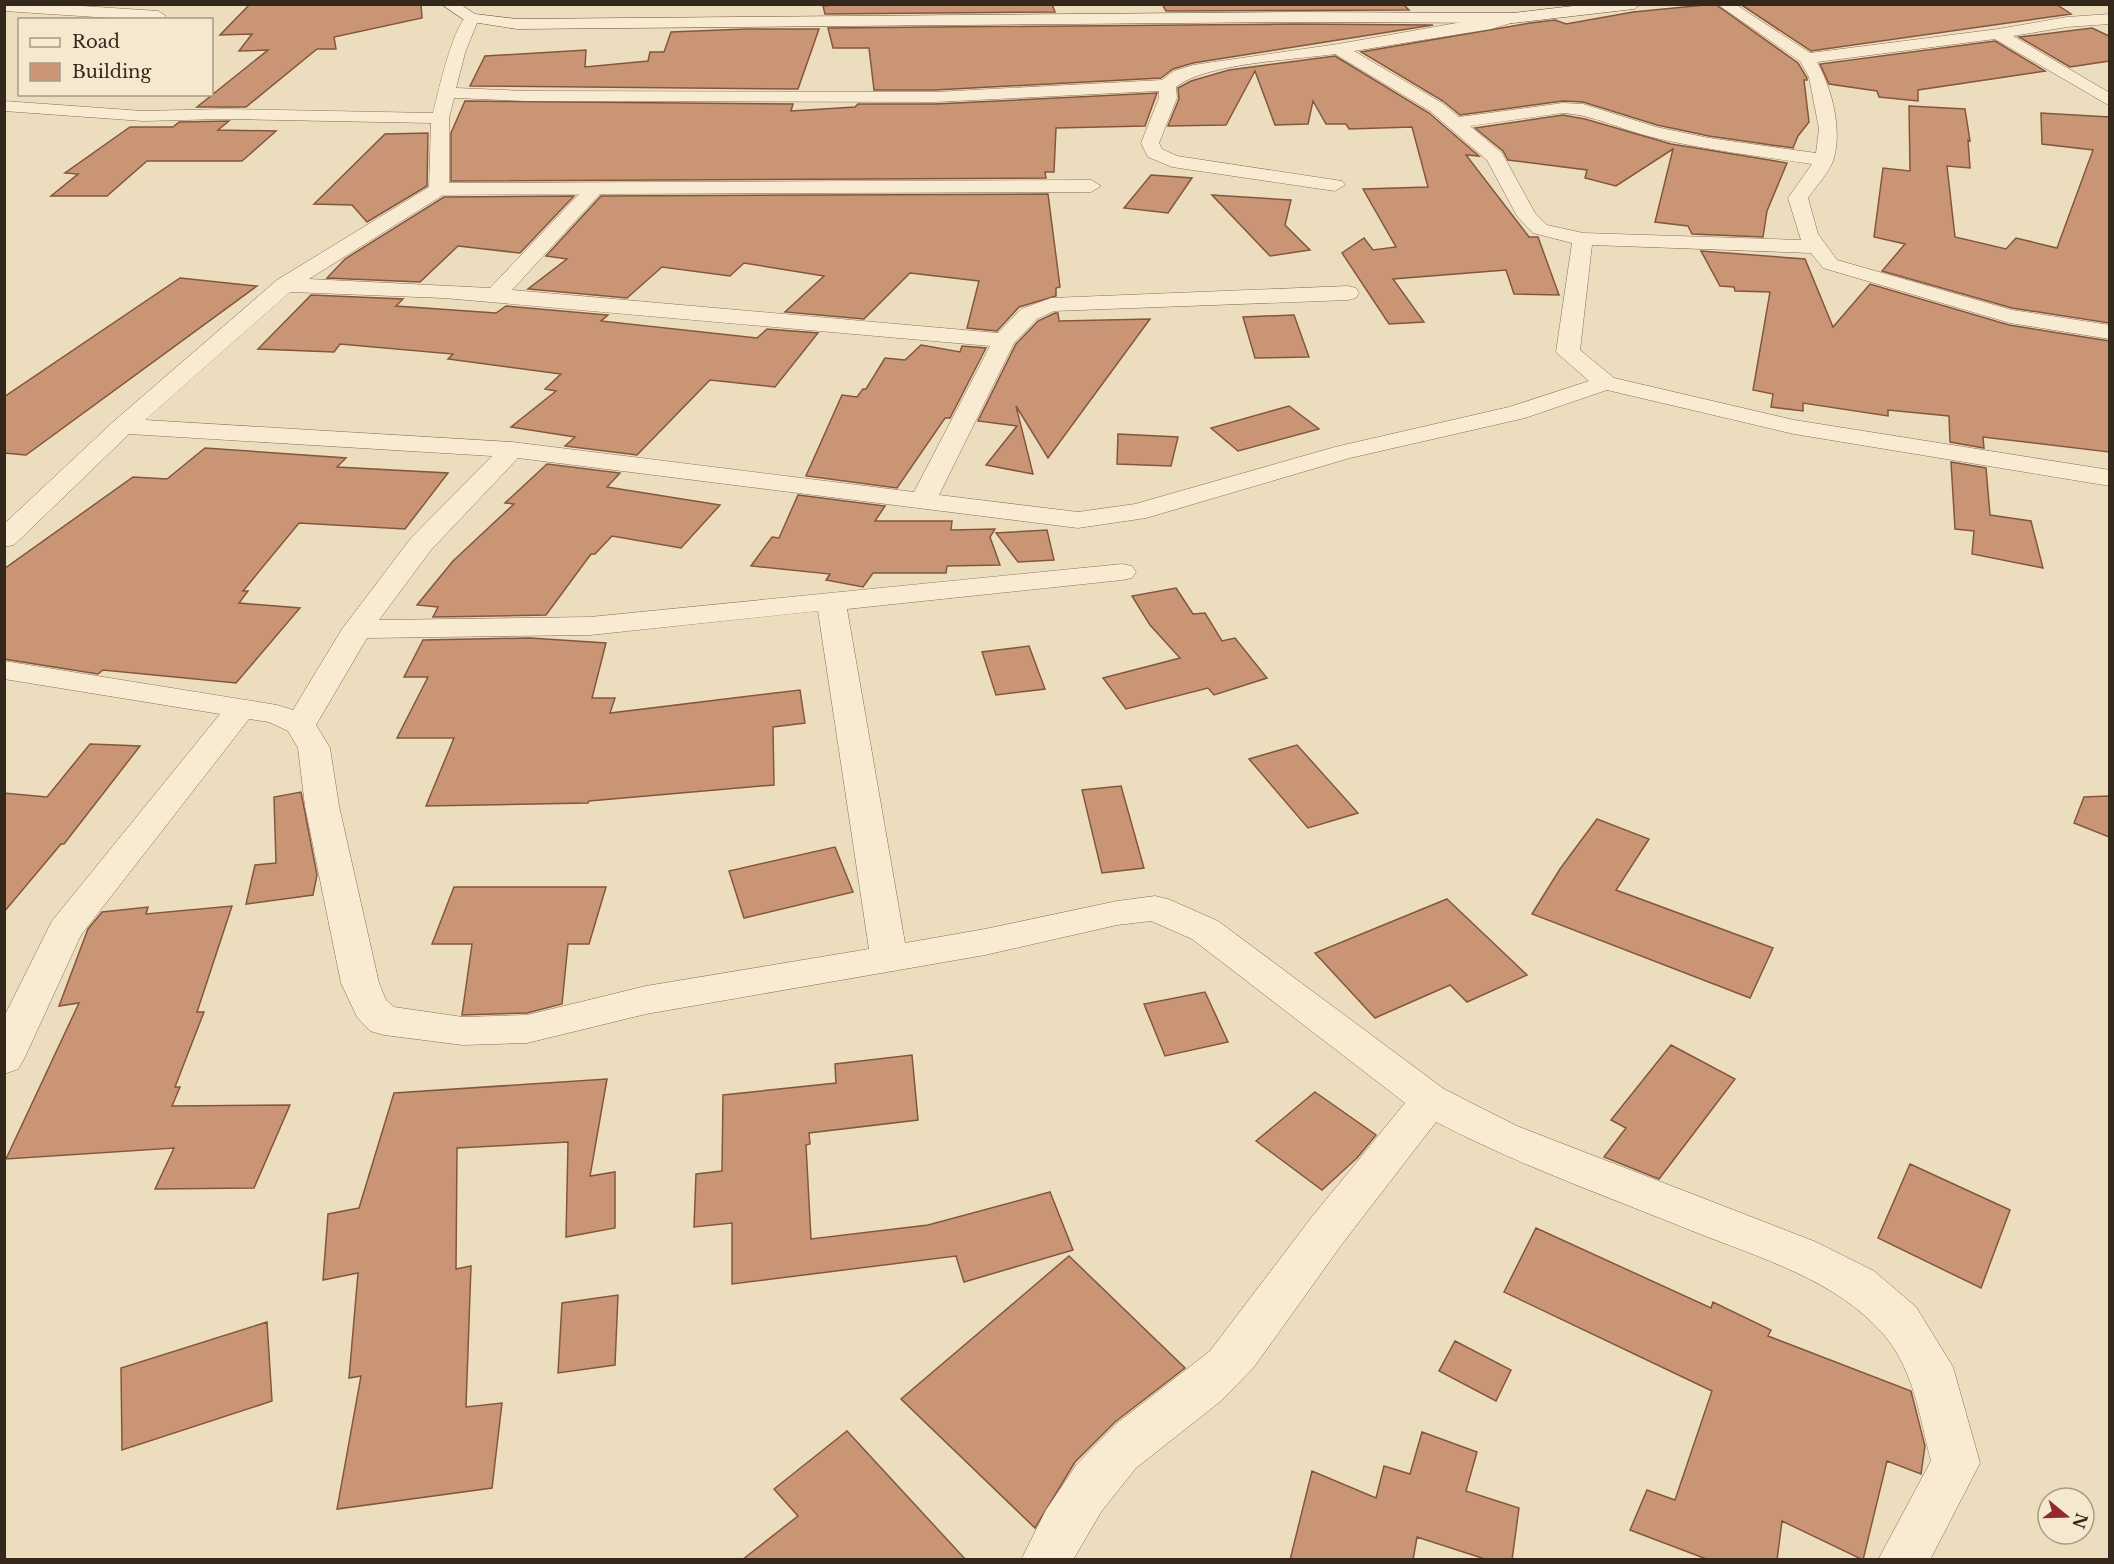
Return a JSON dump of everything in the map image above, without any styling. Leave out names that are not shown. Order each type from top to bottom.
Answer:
[{"type":"street","points":[[448,4],[471,18],[528,24],[1295,17],[1513,18],[1634,4]]},
{"type":"street","points":[[1724,4],[1807,58],[1817,77],[1827,114],[1828,129],[1824,160],[1798,198],[1808,236],[1830,264],[2010,316],[2109,332]]},
{"type":"street","points":[[4,6],[158,16]]},
{"type":"street","points":[[439,189],[440,118],[457,53],[471,18]]},
{"type":"street","points":[[448,93],[526,96],[935,97],[1167,85],[1193,70],[1278,55],[1338,50],[1491,24],[1513,18]]},
{"type":"street","points":[[1807,58],[1998,34],[2067,22],[2109,20]]},
{"type":"street","points":[[1998,34],[2109,101]]},
{"type":"street","points":[[1338,50],[1436,107],[1495,158],[1527,216],[1540,229],[1583,239],[1815,247]]},
{"type":"street","points":[[1167,85],[1168,98],[1150,143],[1155,153],[1172,161],[1335,185]]},
{"type":"street","points":[[4,106],[143,116],[224,114],[440,118]]},
{"type":"street","points":[[1455,123],[1563,108],[1582,109],[1652,132],[1709,144],[1824,160]]},
{"type":"street","points":[[4,539],[123,426],[285,285],[439,189],[1091,186]]},
{"type":"street","points":[[494,297],[596,187]]},
{"type":"street","points":[[1583,239],[1568,352],[1606,383],[1794,427],[2109,478]]},
{"type":"street","points":[[285,285],[444,291],[1004,340]]},
{"type":"street","points":[[923,501],[1004,340],[1029,315],[1052,305],[1348,293]]},
{"type":"street","points":[[123,426],[512,450],[1078,520],[1137,512],[1344,452],[1516,413],[1606,383]]},
{"type":"street","points":[[300,725],[357,629],[421,544],[512,450]]},
{"type":"street","points":[[357,629],[590,626],[1122,572]]},
{"type":"street","points":[[831,600],[889,958]]},
{"type":"street","points":[[4,670],[277,714],[300,725],[314,748],[322,806],[360,983],[370,1007],[384,1021],[408,1022],[463,1031],[527,1029],[646,1000],[889,958],[1155,908],[1205,930],[1430,1100],[1502,1137],[1801,1255],[1858,1284],[1900,1322],[1930,1367],[1956,1463],[1903,1560]]},
{"type":"street","points":[[4,1059],[65,930],[241,708]]},
{"type":"street","points":[[1046,1560],[1066,1520],[1098,1475],[1132,1441],[1224,1368],[1252,1335],[1312,1249],[1386,1159],[1430,1100]]},
{"type":"building","points":[[250,4],[421,4],[422,18],[334,37],[336,49],[317,49],[246,107],[197,107],[268,50],[239,51],[252,34],[220,35]]},
{"type":"building","points":[[845,4],[1052,4],[1055,12],[825,14],[823,6]]},
{"type":"building","points":[[1162,4],[1403,4],[1409,10],[1166,11]]},
{"type":"building","points":[[1715,4],[1798,63],[1807,78],[1804,80],[1809,122],[1798,136],[1793,148],[1709,136],[1657,125],[1583,102],[1563,101],[1460,115],[1443,101],[1361,52],[1530,23],[1555,20],[1566,24],[1633,12]]},
{"type":"building","points":[[1740,4],[2056,4],[2071,14],[1811,51]]},
{"type":"building","points":[[1433,25],[1193,63],[1173,69],[1161,78],[935,90],[874,90],[869,48],[833,48],[828,28]]},
{"type":"building","points":[[2092,28],[2109,36],[2109,61],[2070,67],[2019,37]]},
{"type":"building","points":[[819,29],[798,89],[470,86],[485,56],[586,50],[585,67],[648,61],[650,52],[664,52],[671,32]]},
{"type":"building","points":[[1995,41],[2045,71],[1918,90],[1918,101],[1879,97],[1877,91],[1829,84],[1820,64]]},
{"type":"building","points":[[1335,56],[1429,113],[1479,156],[1466,155],[1529,237],[1538,237],[1559,295],[1514,294],[1506,270],[1393,279],[1424,322],[1389,324],[1342,253],[1364,238],[1373,250],[1396,247],[1363,189],[1428,187],[1412,127],[1349,129],[1346,124],[1326,124],[1313,101],[1308,124],[1275,125],[1255,71],[1226,125],[1168,126],[1179,99],[1178,88],[1191,81],[1229,70]]},
{"type":"building","points":[[1157,93],[1145,126],[1056,128],[1054,172],[1045,172],[1046,178],[451,181],[451,133],[465,101],[793,104],[791,111],[855,107],[858,104],[935,104]]},
{"type":"building","points":[[1909,106],[1965,109],[1970,141],[1968,140],[1970,168],[1947,166],[1955,237],[2006,249],[2016,238],[2057,248],[2093,150],[2042,144],[2041,113],[2109,117],[2109,323],[2012,308],[1882,271],[1905,244],[1874,237],[1883,168],[1910,171]]},
{"type":"building","points":[[1563,115],[1585,119],[1671,144],[1787,163],[1767,211],[1763,237],[1692,234],[1688,226],[1655,222],[1673,149],[1616,186],[1585,178],[1587,170],[1508,160],[1503,151],[1475,128]]},
{"type":"building","points":[[229,121],[218,130],[276,131],[242,161],[147,161],[107,196],[51,196],[78,174],[65,173],[130,127],[173,127],[179,122]]},
{"type":"building","points":[[428,133],[427,186],[367,222],[352,205],[314,204],[385,134]]},
{"type":"building","points":[[1151,175],[1192,178],[1168,213],[1124,208]]},
{"type":"building","points":[[1048,194],[1060,287],[1056,288],[1056,296],[1019,307],[997,331],[967,328],[979,281],[910,273],[864,319],[785,312],[824,276],[744,263],[730,276],[662,267],[627,298],[528,289],[567,259],[546,256],[601,196]]},
{"type":"building","points":[[1212,195],[1291,200],[1285,225],[1310,250],[1270,256]]},
{"type":"building","points":[[574,196],[520,253],[458,246],[420,282],[327,278],[345,259],[444,197]]},
{"type":"building","points":[[1701,251],[1805,259],[1833,327],[1870,284],[2009,325],[2109,341],[2109,452],[1983,437],[1984,448],[1950,442],[1949,416],[1888,410],[1888,416],[1803,403],[1803,411],[1771,407],[1773,394],[1753,390],[1770,292],[1735,291],[1734,287],[1720,286]]},
{"type":"building","points":[[180,278],[257,286],[26,455],[4,453],[4,397]]},
{"type":"building","points":[[311,295],[403,299],[396,306],[496,313],[506,306],[608,315],[601,321],[757,338],[767,329],[818,333],[775,387],[710,380],[637,455],[565,446],[575,437],[511,427],[556,391],[545,389],[561,374],[448,359],[453,354],[340,344],[334,352],[258,349]]},
{"type":"building","points":[[1058,313],[1059,321],[1150,319],[1048,458],[1016,406],[1033,474],[986,465],[1017,426],[978,421],[1016,344],[1038,321]]},
{"type":"building","points":[[1294,315],[1309,357],[1255,358],[1243,317]]},
{"type":"building","points":[[921,345],[960,352],[962,346],[986,348],[950,418],[945,418],[897,488],[806,476],[842,395],[857,397],[863,389],[866,389],[885,358],[905,360]]},
{"type":"building","points":[[1289,406],[1319,429],[1238,451],[1211,428]]},
{"type":"building","points":[[1118,434],[1178,437],[1171,466],[1117,464]]},
{"type":"building","points":[[205,448],[346,458],[337,467],[448,473],[405,529],[299,523],[243,591],[248,591],[239,603],[300,608],[236,683],[103,670],[98,674],[4,659],[4,569],[133,477],[167,479]]},
{"type":"building","points":[[1951,462],[1986,468],[1990,515],[2031,521],[2043,568],[1972,554],[1974,531],[1955,529]]},
{"type":"building","points":[[547,464],[620,473],[607,487],[720,505],[681,548],[612,536],[595,554],[591,554],[546,615],[433,617],[438,607],[417,605],[453,561],[514,504],[505,503]]},
{"type":"building","points":[[798,495],[885,506],[875,521],[952,521],[951,530],[995,529],[990,537],[1000,565],[947,566],[946,573],[873,573],[863,587],[826,580],[830,574],[751,566],[772,537],[779,538]]},
{"type":"building","points":[[1047,530],[1054,560],[1018,562],[996,533]]},
{"type":"building","points":[[1176,588],[1193,614],[1205,613],[1222,641],[1235,638],[1267,678],[1214,695],[1208,688],[1126,709],[1103,678],[1180,658],[1150,625],[1132,596]]},
{"type":"building","points":[[530,638],[606,643],[592,698],[615,698],[610,713],[800,690],[805,723],[773,727],[774,785],[589,801],[588,803],[426,806],[454,738],[397,738],[428,677],[404,677],[423,640]]},
{"type":"building","points":[[1029,646],[1045,689],[996,695],[982,652]]},
{"type":"building","points":[[90,744],[140,746],[64,844],[61,844],[4,912],[4,793],[47,797]]},
{"type":"building","points":[[1297,745],[1358,813],[1308,828],[1249,759]]},
{"type":"building","points":[[1121,786],[1144,868],[1102,873],[1082,790]]},
{"type":"building","points":[[301,792],[317,875],[313,895],[246,904],[255,865],[276,863],[274,797]]},
{"type":"building","points":[[2109,796],[2109,837],[2074,823],[2084,797]]},
{"type":"building","points":[[1597,819],[1649,839],[1616,890],[1773,948],[1750,998],[1532,914],[1560,869]]},
{"type":"building","points":[[835,847],[853,892],[744,918],[729,871]]},
{"type":"building","points":[[454,887],[606,887],[589,944],[568,944],[562,1004],[527,1013],[462,1015],[472,944],[432,944]]},
{"type":"building","points":[[1447,899],[1527,975],[1467,1002],[1450,985],[1375,1018],[1315,953]]},
{"type":"building","points":[[232,906],[197,1012],[204,1012],[175,1087],[180,1087],[172,1106],[290,1105],[254,1188],[155,1189],[174,1148],[6,1159],[79,1003],[59,1006],[88,929],[102,912],[148,907],[146,914]]},
{"type":"building","points":[[1205,992],[1228,1042],[1165,1056],[1144,1004]]},
{"type":"building","points":[[1671,1045],[1735,1079],[1659,1179],[1604,1157],[1626,1128],[1611,1120]]},
{"type":"building","points":[[912,1055],[918,1120],[809,1133],[810,1144],[806,1145],[811,1239],[928,1225],[1050,1192],[1073,1250],[964,1282],[956,1256],[732,1284],[732,1223],[694,1227],[696,1174],[722,1171],[723,1095],[836,1083],[835,1064]]},
{"type":"building","points":[[607,1079],[590,1176],[615,1172],[615,1228],[566,1237],[568,1142],[457,1148],[456,1269],[471,1266],[466,1407],[502,1403],[492,1488],[337,1509],[361,1376],[349,1378],[358,1273],[323,1280],[328,1214],[359,1208],[394,1093]]},
{"type":"building","points":[[1315,1092],[1376,1135],[1357,1158],[1322,1190],[1256,1141]]},
{"type":"building","points":[[1910,1164],[2010,1210],[1981,1288],[1878,1238]]},
{"type":"building","points":[[1536,1228],[1711,1308],[1713,1302],[1771,1330],[1768,1336],[1911,1391],[1925,1446],[1921,1474],[1887,1461],[1863,1560],[1782,1521],[1777,1560],[1709,1560],[1630,1530],[1647,1490],[1675,1500],[1712,1391],[1504,1292]]},
{"type":"building","points":[[1069,1256],[1185,1368],[1115,1422],[1075,1462],[1035,1528],[901,1399]]},
{"type":"building","points":[[618,1295],[615,1365],[558,1373],[562,1303]]},
{"type":"building","points":[[267,1322],[272,1401],[122,1450],[121,1368]]},
{"type":"building","points":[[1455,1341],[1511,1370],[1496,1401],[1439,1371]]},
{"type":"building","points":[[847,1431],[966,1560],[742,1560],[798,1516],[774,1489]]},
{"type":"building","points":[[1422,1432],[1477,1452],[1466,1491],[1519,1508],[1512,1560],[1488,1560],[1417,1537],[1413,1560],[1290,1560],[1312,1471],[1376,1498],[1384,1466],[1410,1474]]}]
